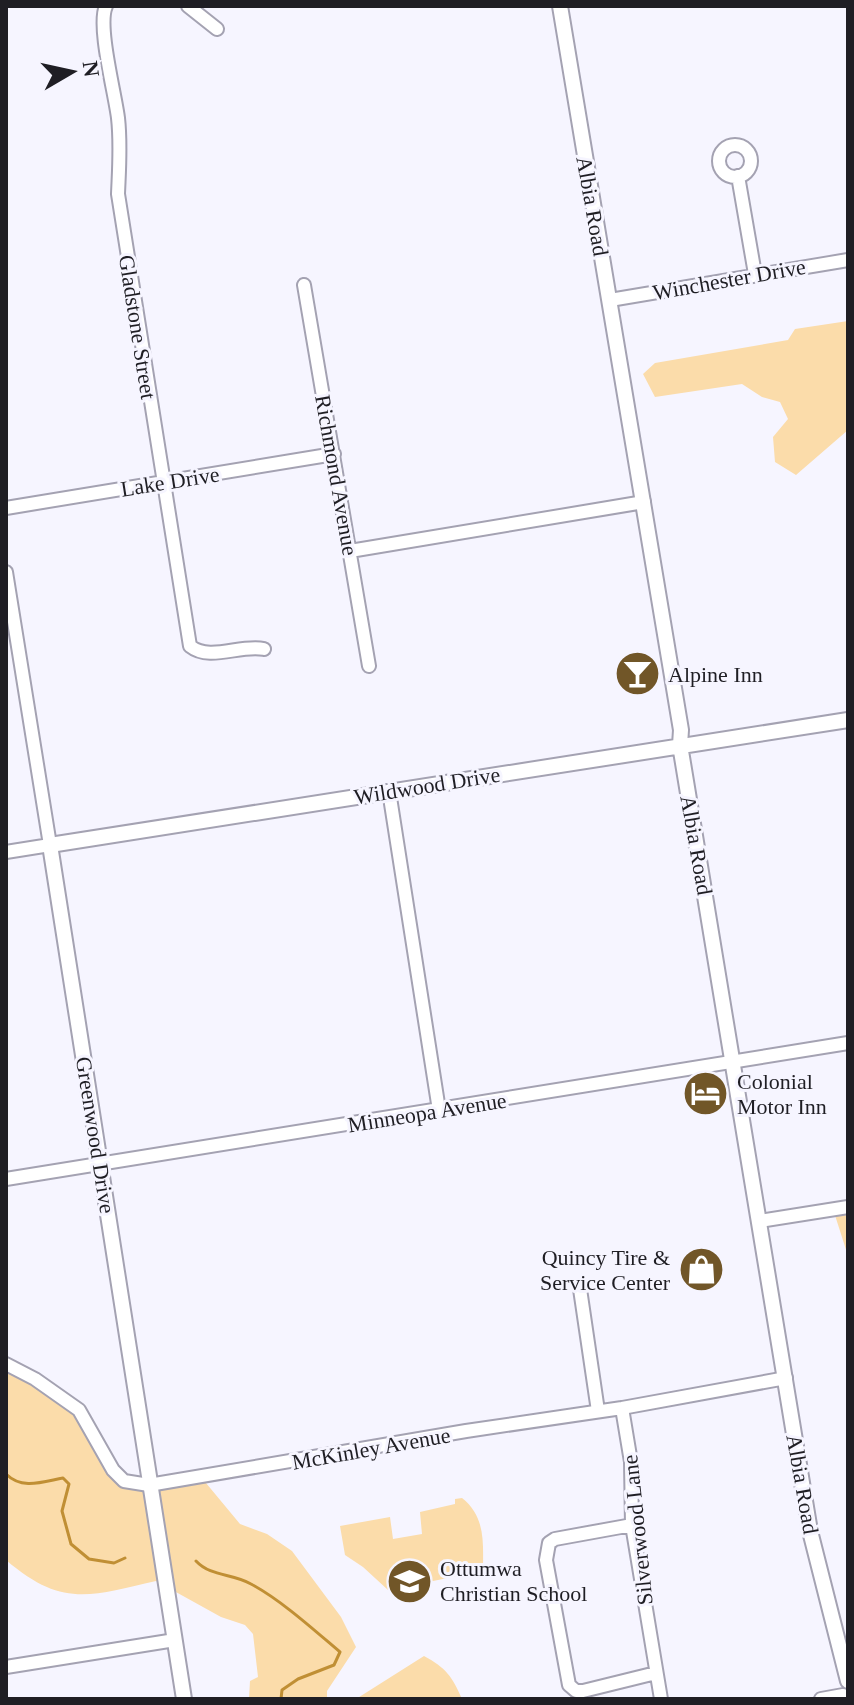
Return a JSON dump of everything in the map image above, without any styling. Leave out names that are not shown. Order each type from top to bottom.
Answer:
[{"type":"street","name":"Gladstone Street","points":[[106,6],[103,13],[107,55],[118,120],[118,194],[190,646],[202,654],[251,646],[264,649]]},
{"type":"street","points":[[188,6],[217,29]]},
{"type":"street","name":"Albia Road","points":[[560,6],[644,502],[681,730],[680,745],[810,1531],[848,1681]]},
{"type":"street","points":[[738,176],[755,274]]},
{"type":"street","name":"Winchester Drive","points":[[610,300],[848,260]]},
{"type":"street","name":"Richmond Avenue","points":[[304,285],[369,666]]},
{"type":"street","name":"Lake Drive","points":[[6,508],[334,454]]},
{"type":"street","points":[[350,551],[644,502]]},
{"type":"street","name":"Greenwood Drive","points":[[6,572],[184,1699]]},
{"type":"street","name":"Wildwood Drive","points":[[6,852],[848,720]]},
{"type":"street","points":[[389,791],[439,1110]]},
{"type":"street","name":"Minneopa Avenue","points":[[6,1179],[848,1043]]},
{"type":"street","points":[[760,1221],[848,1207]]},
{"type":"street","points":[[580,1289],[598,1411]]},
{"type":"street","points":[[6,1364],[35,1379],[79,1410],[113,1470],[124,1481],[149,1485]]},
{"type":"street","name":"McKinley Avenue","points":[[149,1485],[622,1408],[786,1378]]},
{"type":"street","name":"Silverwood Lane","points":[[622,1408],[631,1462],[632,1525],[661,1699]]},
{"type":"street","points":[[632,1525],[555,1539],[549,1543],[546,1555],[552,1597],[565,1674],[569,1685],[576,1691],[656,1673]]},
{"type":"street","points":[[6,1667],[175,1640]]},
{"type":"street","points":[[821,1699],[843,1695],[848,1699]]},
{"type":"shaded area","points":[[848,321],[848,430],[796,475],[775,462],[773,437],[788,419],[780,402],[762,397],[742,384],[655,397],[643,374],[655,363],[788,340],[795,329]]},
{"type":"shaded area","points":[[848,1207],[848,1256],[833,1209]]},
{"type":"shaded area","points":[[6,1364],[79,1410],[124,1481],[201,1477],[240,1524],[267,1534],[292,1551],[341,1617],[356,1647],[327,1691],[327,1699],[249,1699],[250,1681],[258,1677],[253,1634],[245,1625],[221,1617],[156,1581],[94,1594],[61,1592],[44,1586],[6,1560]]},
{"type":"shaded area","points":[[462,1498],[470,1505],[479,1522],[483,1541],[483,1571],[388,1590],[345,1555],[340,1526],[390,1517],[393,1539],[422,1534],[420,1512],[455,1504],[455,1499]]},
{"type":"shaded area","points":[[424,1656],[448,1673],[462,1699],[356,1699]]},
{"type":"waterway","points":[[6,1421],[6,1474],[26,1483],[63,1478],[69,1484],[62,1511],[71,1544],[89,1559],[114,1563],[125,1558]]},
{"type":"waterway","points":[[196,1561],[208,1570],[244,1581],[262,1591],[340,1652],[334,1665],[298,1679],[282,1690],[281,1699]]},
{"type":"place","name":"Alpine Inn","points":[[637,674]]},
{"type":"place","name":"Colonial Motor Inn","points":[[706,1094]]},
{"type":"place","name":"Quincy Tire & Service Center","points":[[701,1270]]},
{"type":"place","name":"Ottumwa Christian School","points":[[409,1581]]}]
